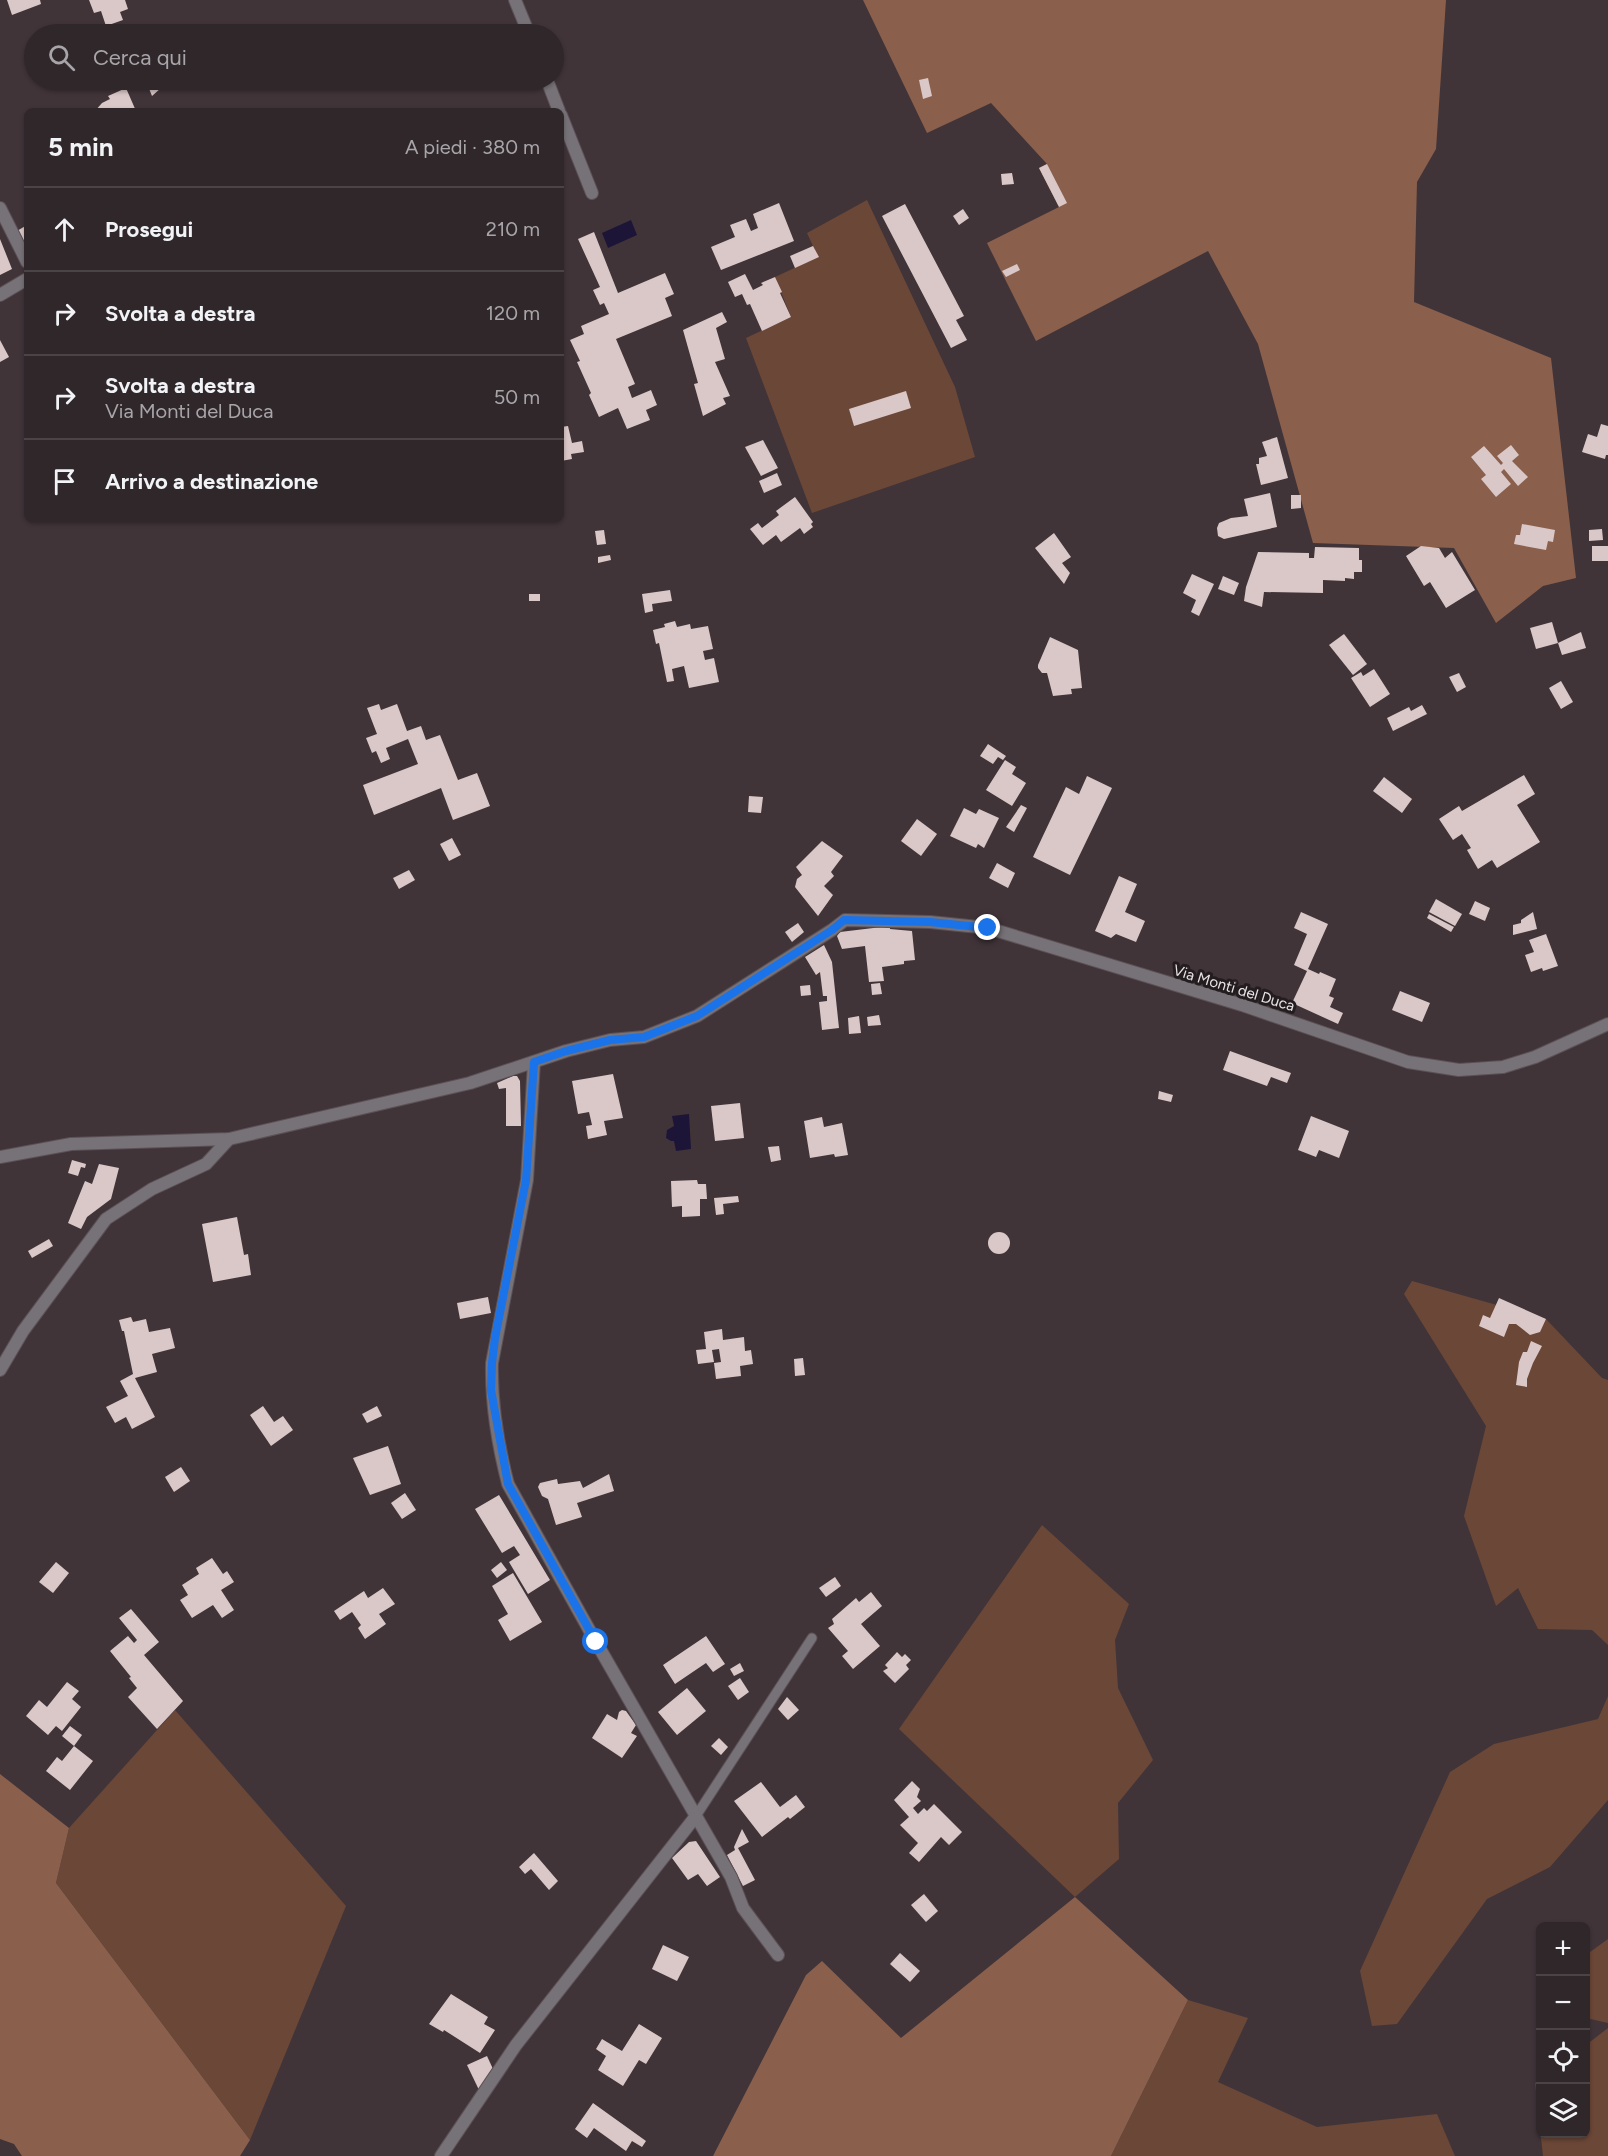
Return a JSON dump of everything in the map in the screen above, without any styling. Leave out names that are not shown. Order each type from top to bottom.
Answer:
[{"type":"street","points":[[515,0],[525,24]]},
{"type":"street","points":[[551,90],[558,108]]},
{"type":"street","points":[[564,123],[592,193]]},
{"type":"street","points":[[0,208],[24,256]]},
{"type":"street","points":[[0,296],[24,281]]},
{"type":"street","name":"Via Monti del Duca","points":[[534,1062],[610,1040],[644,1037],[697,1016],[832,930],[844,920],[930,922],[988,928],[1242,1005],[1408,1062],[1459,1070],[1503,1066],[1524,1060],[1608,1024]]},
{"type":"street","points":[[0,1157],[71,1144],[229,1139],[470,1083],[534,1062],[526,1180],[492,1363],[491,1390],[503,1466],[513,1494],[731,1877],[743,1908],[778,1954]]},
{"type":"street","points":[[0,1370],[22,1331],[106,1220],[152,1189],[206,1164],[229,1139]]},
{"type":"street","points":[[441,2156],[516,2045],[696,1816]]},
{"type":"lane","points":[[696,1816],[813,1638]]},
{"type":"shaded area","points":[[863,0],[1446,0],[1436,149],[1417,182],[1414,302],[1551,358],[1576,578],[1543,586],[1496,623],[1454,548],[1313,543],[1258,344],[1208,251],[1036,341],[987,243],[1059,207],[1039,168],[1047,164],[991,103],[927,133]]},
{"type":"shaded area","points":[[867,200],[955,387],[975,457],[812,513],[746,338],[791,317],[775,277],[818,257],[807,233]]},
{"type":"shaded area","points":[[631,220],[637,235],[608,248],[602,233]]},
{"type":"shaded area","points":[[689,1114],[691,1149],[676,1151],[674,1141],[666,1138],[667,1130],[674,1126],[672,1116]]},
{"type":"shaded area","points":[[1412,1281],[1546,1319],[1602,1378],[1608,1380],[1608,1645],[1592,1630],[1538,1629],[1518,1588],[1496,1606],[1464,1516],[1486,1426],[1404,1294]]},
{"type":"shaded area","points":[[1042,1525],[1129,1604],[1115,1640],[1118,1688],[1153,1760],[1118,1803],[1119,1859],[1075,1897],[899,1729]]},
{"type":"shaded area","points":[[1608,1696],[1608,1800],[1550,1867],[1487,1899],[1397,2024],[1372,2026],[1360,1971],[1450,1772],[1494,1744],[1598,1719]]},
{"type":"shaded area","points":[[175,1710],[346,1906],[250,2140],[56,1883],[69,1828]]},
{"type":"shaded area","points":[[0,1774],[69,1828],[56,1883],[250,2140],[240,2156],[22,2156],[14,2144],[0,2139]]},
{"type":"shaded area","points":[[1075,1897],[1188,2000],[1111,2156],[713,2156],[806,1975],[822,1961],[901,2038]]},
{"type":"shaded area","points":[[1608,1939],[1608,2023],[1590,2019],[1590,1952]]},
{"type":"shaded area","points":[[1188,2000],[1248,2018],[1218,2082],[1317,2127],[1437,2114],[1455,2156],[1111,2156]]},
{"type":"shaded area","points":[[1608,2028],[1608,2156],[1543,2156],[1541,2138],[1590,2138],[1590,2042]]},
{"type":"building","points":[[7,0],[40,0],[41,4],[12,15]]},
{"type":"building","points":[[89,0],[125,0],[128,9],[120,12],[123,20],[112,24],[105,24],[101,11],[94,13]]},
{"type":"building","points":[[928,78],[932,96],[923,99],[919,80]]},
{"type":"building","points":[[127,90],[135,108],[98,108],[110,99],[108,96]]},
{"type":"building","points":[[150,90],[159,90],[152,96]]},
{"type":"building","points":[[1047,164],[1067,203],[1059,207],[1039,168]]},
{"type":"building","points":[[1012,173],[1014,184],[1002,185],[1001,174]]},
{"type":"building","points":[[779,203],[794,241],[721,270],[711,247],[735,237],[730,225],[746,219],[751,231],[758,228],[753,214]]},
{"type":"building","points":[[905,204],[964,316],[956,320],[967,340],[951,348],[882,216]]},
{"type":"building","points":[[963,209],[969,218],[959,225],[953,216]]},
{"type":"building","points":[[24,227],[24,243],[17,231]]},
{"type":"building","points":[[594,232],[618,293],[665,273],[674,294],[665,298],[672,316],[616,339],[635,384],[628,387],[632,398],[651,390],[657,405],[646,410],[650,420],[627,429],[618,408],[599,417],[577,362],[580,361],[570,340],[584,334],[581,326],[609,314],[604,303],[600,305],[593,290],[600,287],[578,239]]},
{"type":"building","points":[[0,239],[12,269],[0,275]]},
{"type":"building","points":[[813,246],[819,257],[795,268],[790,256]]},
{"type":"building","points":[[1017,264],[1020,270],[1006,277],[1002,271]]},
{"type":"building","points":[[745,274],[753,290],[763,285],[761,283],[775,277],[791,317],[762,331],[750,304],[747,305],[742,294],[735,297],[728,282]]},
{"type":"building","points":[[722,312],[727,322],[716,328],[725,359],[715,362],[730,396],[723,398],[726,404],[703,416],[694,384],[698,383],[683,330]]},
{"type":"building","points":[[0,340],[9,357],[0,362]]},
{"type":"building","points":[[906,391],[911,408],[854,426],[849,409]]},
{"type":"building","points":[[1601,424],[1608,426],[1608,455],[1605,459],[1582,452],[1588,434],[1597,437]]},
{"type":"building","points":[[568,426],[572,443],[582,441],[584,452],[571,454],[572,459],[564,460],[564,427]]},
{"type":"building","points":[[1277,437],[1288,478],[1261,485],[1256,464],[1259,464],[1259,458],[1267,456],[1262,442]]},
{"type":"building","points":[[763,440],[778,468],[761,476],[745,447]]},
{"type":"building","points":[[1511,445],[1519,455],[1512,461],[1528,477],[1518,486],[1504,469],[1501,472],[1511,484],[1496,497],[1481,479],[1486,475],[1471,457],[1484,446],[1501,465],[1503,463],[1497,456]]},
{"type":"building","points":[[777,473],[782,485],[764,493],[759,481]]},
{"type":"building","points":[[1270,493],[1277,527],[1224,539],[1218,536],[1219,523],[1231,518],[1248,516],[1244,499]]},
{"type":"building","points":[[1291,495],[1301,495],[1301,508],[1291,509]]},
{"type":"building","points":[[795,497],[813,522],[811,524],[813,527],[804,534],[800,528],[781,542],[776,535],[763,545],[750,529],[758,523],[762,528],[779,515],[776,511]]},
{"type":"building","points":[[1522,524],[1555,530],[1553,542],[1548,541],[1546,550],[1514,544],[1516,535],[1520,535]]},
{"type":"building","points":[[1602,529],[1603,540],[1589,541],[1589,530]]},
{"type":"building","points":[[604,530],[606,544],[597,545],[595,531]]},
{"type":"building","points":[[1054,533],[1071,557],[1062,563],[1070,573],[1064,584],[1035,548]]},
{"type":"building","points":[[1421,546],[1439,548],[1445,558],[1452,552],[1475,590],[1446,608],[1430,582],[1424,586],[1406,556]]},
{"type":"building","points":[[1592,546],[1608,546],[1608,561],[1592,561]]},
{"type":"building","points":[[1315,547],[1359,548],[1362,572],[1354,572],[1354,579],[1345,578],[1345,581],[1323,580],[1323,593],[1264,592],[1262,607],[1244,601],[1246,587],[1258,552],[1309,553],[1309,558],[1314,558]]},
{"type":"building","points":[[610,555],[611,560],[598,563],[598,557]]},
{"type":"building","points":[[1192,574],[1214,584],[1199,616],[1191,612],[1196,600],[1183,593]]},
{"type":"building","points":[[1223,576],[1239,583],[1234,595],[1218,589]]},
{"type":"building","points":[[670,590],[672,601],[652,604],[653,611],[645,613],[642,594]]},
{"type":"building","points":[[529,594],[540,594],[540,601],[529,601]]},
{"type":"building","points":[[675,621],[677,627],[690,624],[691,629],[708,626],[713,649],[703,651],[705,660],[714,658],[719,682],[689,688],[684,666],[672,669],[674,681],[667,682],[659,643],[656,644],[653,630]]},
{"type":"building","points":[[1552,622],[1558,643],[1536,649],[1530,628]]},
{"type":"building","points":[[1581,632],[1586,648],[1562,655],[1558,643]]},
{"type":"building","points":[[1344,634],[1367,664],[1353,675],[1329,645]]},
{"type":"building","points":[[1050,637],[1078,650],[1082,688],[1071,689],[1072,694],[1053,696],[1047,673],[1042,673],[1038,668]]},
{"type":"building","points":[[1374,669],[1390,694],[1370,707],[1351,678],[1361,672],[1363,676]]},
{"type":"building","points":[[1459,673],[1466,687],[1457,692],[1449,677]]},
{"type":"building","points":[[1561,681],[1573,702],[1561,709],[1549,688]]},
{"type":"building","points":[[379,704],[381,710],[397,704],[407,731],[421,726],[426,740],[440,735],[458,780],[477,773],[490,806],[453,820],[441,788],[374,815],[363,785],[418,764],[408,739],[386,748],[390,759],[381,763],[376,751],[372,753],[366,738],[377,734],[367,708]]},
{"type":"building","points":[[1422,705],[1427,714],[1393,731],[1387,718],[1409,707],[1411,711]]},
{"type":"building","points":[[988,744],[1006,756],[1003,760],[998,757],[993,764],[980,756]]},
{"type":"building","points":[[1005,760],[1016,767],[1012,774],[1026,783],[1012,806],[986,790]]},
{"type":"building","points":[[1524,775],[1535,794],[1517,805],[1540,842],[1497,868],[1492,860],[1478,869],[1467,850],[1471,848],[1462,834],[1453,840],[1439,819],[1459,806],[1462,811]]},
{"type":"building","points":[[1087,776],[1112,788],[1070,875],[1033,857],[1066,787],[1079,794]]},
{"type":"building","points":[[1384,777],[1412,799],[1402,813],[1373,791]]},
{"type":"building","points":[[749,796],[763,797],[761,813],[748,812]]},
{"type":"building","points":[[1021,805],[1027,808],[1014,832],[1006,827]]},
{"type":"building","points":[[964,808],[976,814],[979,809],[999,818],[984,848],[978,844],[976,848],[950,836]]},
{"type":"building","points":[[917,819],[937,834],[921,856],[901,841]]},
{"type":"building","points":[[452,838],[461,855],[449,861],[440,844]]},
{"type":"building","points":[[822,841],[843,856],[831,872],[834,876],[824,886],[833,895],[818,916],[795,887],[797,879],[802,875],[796,867]]},
{"type":"building","points":[[997,863],[1015,873],[1008,888],[989,878]]},
{"type":"building","points":[[409,870],[415,880],[399,889],[393,878]]},
{"type":"building","points":[[1119,876],[1137,884],[1125,912],[1145,921],[1136,942],[1116,934],[1111,938],[1095,931]]},
{"type":"building","points":[[1436,899],[1462,914],[1455,926],[1429,912]]},
{"type":"building","points":[[1475,901],[1490,908],[1485,921],[1469,914]]},
{"type":"building","points":[[1301,912],[1328,924],[1308,969],[1336,979],[1329,996],[1334,998],[1330,1007],[1343,1013],[1338,1024],[1292,1003],[1307,971],[1294,965],[1307,934],[1294,928]]},
{"type":"building","points":[[1533,912],[1537,929],[1513,935],[1513,925],[1521,923],[1521,920]]},
{"type":"building","points":[[1429,914],[1454,927],[1451,932],[1427,918]]},
{"type":"building","points":[[798,923],[804,932],[792,942],[785,932]]},
{"type":"building","points":[[890,926],[890,929],[912,931],[915,960],[882,967],[884,981],[869,982],[865,946],[842,949],[837,936],[840,932]]},
{"type":"building","points":[[1546,934],[1558,966],[1531,972],[1525,955],[1534,952],[1529,940]]},
{"type":"building","points":[[824,945],[832,962],[839,1028],[822,1030],[819,1002],[827,1001],[827,996],[823,996],[820,972],[816,975],[805,957]]},
{"type":"building","points":[[880,983],[882,994],[872,995],[871,984]]},
{"type":"building","points":[[810,985],[811,995],[801,996],[800,986]]},
{"type":"building","points":[[1400,991],[1430,1003],[1422,1022],[1392,1010]]},
{"type":"building","points":[[879,1015],[881,1025],[868,1026],[867,1017]]},
{"type":"building","points":[[859,1016],[861,1033],[849,1034],[848,1018]]},
{"type":"building","points":[[1230,1051],[1291,1073],[1287,1083],[1271,1077],[1267,1086],[1223,1070]]},
{"type":"building","points":[[613,1074],[623,1118],[604,1121],[607,1135],[588,1139],[586,1126],[592,1125],[589,1112],[578,1114],[572,1081]]},
{"type":"building","points":[[517,1076],[520,1081],[521,1126],[506,1126],[506,1088],[499,1089],[497,1083]]},
{"type":"building","points":[[1159,1091],[1173,1095],[1171,1102],[1158,1099]]},
{"type":"building","points":[[740,1103],[744,1138],[715,1141],[711,1106]]},
{"type":"building","points":[[1311,1116],[1349,1131],[1339,1158],[1319,1150],[1316,1157],[1298,1150]]},
{"type":"building","points":[[822,1117],[824,1127],[842,1123],[848,1155],[835,1157],[834,1154],[810,1158],[804,1121]]},
{"type":"building","points":[[779,1146],[781,1160],[771,1162],[768,1147]]},
{"type":"building","points":[[72,1160],[86,1164],[85,1168],[81,1167],[78,1176],[68,1173]]},
{"type":"building","points":[[99,1164],[119,1168],[111,1199],[87,1217],[81,1229],[68,1223],[85,1181],[92,1184]]},
{"type":"building","points":[[697,1180],[698,1184],[706,1184],[707,1199],[700,1199],[700,1216],[682,1217],[682,1206],[672,1207],[671,1181]]},
{"type":"building","points":[[738,1196],[739,1202],[723,1204],[724,1214],[716,1215],[714,1198]]},
{"type":"building","points":[[237,1217],[244,1255],[248,1254],[251,1275],[213,1282],[202,1224]]},
{"type":"building","points":[[999,1232],[1007,1235],[1010,1243],[1007,1251],[999,1254],[991,1251],[988,1243],[991,1235]]},
{"type":"building","points":[[49,1239],[53,1246],[32,1258],[28,1251]]},
{"type":"building","points":[[488,1297],[491,1313],[460,1319],[457,1303]]},
{"type":"building","points":[[1499,1298],[1546,1319],[1540,1332],[1530,1335],[1516,1324],[1509,1324],[1504,1337],[1479,1326],[1483,1315],[1490,1318]]},
{"type":"building","points":[[131,1317],[133,1322],[146,1319],[149,1332],[170,1328],[175,1348],[152,1354],[157,1372],[135,1378],[155,1417],[132,1429],[126,1417],[115,1423],[106,1407],[128,1396],[120,1381],[133,1374],[124,1331],[122,1331],[119,1320]]},
{"type":"building","points":[[722,1329],[723,1340],[744,1337],[745,1351],[751,1350],[753,1364],[740,1366],[741,1376],[716,1379],[714,1363],[721,1362],[719,1349],[712,1350],[714,1362],[698,1364],[696,1350],[706,1349],[704,1332]]},
{"type":"building","points":[[1531,1341],[1542,1346],[1527,1379],[1527,1387],[1516,1385],[1519,1362],[1523,1352],[1527,1352]]},
{"type":"building","points":[[803,1358],[805,1375],[795,1376],[794,1359]]},
{"type":"building","points":[[263,1406],[274,1422],[283,1416],[293,1430],[271,1446],[250,1415]]},
{"type":"building","points":[[377,1406],[382,1416],[367,1423],[362,1414]]},
{"type":"building","points":[[388,1446],[401,1484],[370,1495],[353,1458]]},
{"type":"building","points":[[181,1467],[190,1481],[174,1492],[165,1477]]},
{"type":"building","points":[[609,1474],[614,1491],[577,1503],[582,1517],[556,1525],[548,1499],[542,1496],[538,1487],[540,1483],[557,1479],[558,1484],[580,1481],[583,1488]]},
{"type":"building","points":[[405,1493],[416,1510],[402,1519],[391,1503]]},
{"type":"building","points":[[499,1495],[550,1580],[528,1594],[509,1562],[520,1555],[514,1546],[502,1553],[475,1509]]},
{"type":"building","points":[[212,1558],[223,1574],[227,1571],[234,1582],[221,1590],[234,1610],[222,1618],[213,1605],[192,1618],[180,1600],[188,1595],[182,1585],[199,1574],[196,1568]]},
{"type":"building","points":[[56,1562],[69,1573],[53,1593],[39,1582]]},
{"type":"building","points":[[501,1562],[507,1570],[497,1578],[491,1570]]},
{"type":"building","points":[[513,1573],[542,1622],[510,1641],[498,1620],[508,1614],[492,1586]]},
{"type":"building","points":[[835,1577],[841,1586],[826,1597],[819,1588]]},
{"type":"building","points":[[383,1588],[395,1604],[379,1614],[386,1624],[365,1639],[358,1628],[361,1625],[352,1612],[340,1620],[334,1611],[364,1591],[368,1598]]},
{"type":"building","points":[[871,1592],[882,1606],[861,1624],[880,1646],[853,1669],[842,1656],[848,1651],[828,1628],[834,1624],[832,1619],[856,1598],[859,1602]]},
{"type":"building","points":[[131,1609],[159,1642],[144,1655],[183,1701],[157,1729],[128,1697],[137,1688],[110,1651],[128,1636],[134,1643],[137,1640],[119,1618]]},
{"type":"building","points":[[706,1636],[725,1664],[713,1672],[706,1663],[675,1684],[663,1665]]},
{"type":"building","points":[[897,1652],[902,1657],[905,1654],[911,1660],[906,1665],[909,1669],[895,1683],[883,1671],[888,1668],[885,1665]]},
{"type":"building","points":[[740,1663],[744,1671],[734,1676],[730,1669]]},
{"type":"building","points":[[740,1678],[749,1692],[738,1700],[728,1686]]},
{"type":"building","points":[[67,1682],[79,1691],[72,1699],[81,1707],[62,1731],[56,1726],[48,1735],[26,1716],[39,1700],[47,1707]]},
{"type":"building","points":[[687,1688],[706,1711],[677,1735],[658,1712]]},
{"type":"building","points":[[787,1697],[799,1710],[788,1720],[778,1709]]},
{"type":"building","points":[[622,1710],[626,1711],[636,1725],[631,1733],[637,1736],[622,1758],[592,1738],[607,1714],[617,1720]]},
{"type":"building","points":[[70,1726],[82,1735],[74,1746],[62,1736]]},
{"type":"building","points":[[719,1738],[728,1747],[721,1755],[711,1746]]},
{"type":"building","points":[[74,1746],[93,1761],[70,1790],[46,1771],[57,1757],[62,1761]]},
{"type":"building","points":[[912,1781],[920,1789],[917,1797],[921,1801],[913,1808],[918,1814],[924,1808],[927,1811],[934,1804],[962,1832],[949,1845],[941,1837],[919,1862],[909,1853],[918,1843],[900,1825],[909,1817],[894,1800]]},
{"type":"building","points":[[761,1782],[780,1807],[796,1795],[805,1807],[762,1837],[734,1801]]},
{"type":"building","points":[[742,1829],[749,1842],[738,1848],[755,1880],[743,1886],[727,1855],[735,1850],[734,1847]]},
{"type":"building","points":[[696,1841],[720,1877],[707,1886],[698,1874],[688,1880],[672,1858],[689,1842]]},
{"type":"building","points":[[534,1853],[558,1881],[549,1890],[531,1869],[525,1874],[519,1867]]},
{"type":"building","points":[[924,1894],[938,1911],[926,1922],[911,1905]]},
{"type":"building","points":[[663,1945],[689,1957],[677,1981],[652,1969]]},
{"type":"building","points":[[900,1953],[920,1971],[910,1982],[890,1964]]},
{"type":"building","points":[[451,1994],[488,2017],[484,2024],[495,2030],[480,2053],[444,2030],[443,2032],[429,2024]]},
{"type":"building","points":[[639,2024],[662,2038],[646,2064],[639,2060],[623,2086],[598,2070],[606,2056],[596,2049],[602,2039],[622,2051]]},
{"type":"building","points":[[487,2056],[493,2069],[479,2090],[467,2065]]},
{"type":"building","points":[[593,2103],[646,2141],[642,2147],[632,2141],[626,2151],[594,2128],[587,2138],[575,2129]]},
{"type":"route","points":[[596,1642],[508,1484],[491,1390],[495,1338],[526,1180],[534,1062],[610,1040],[644,1037],[697,1016],[832,930],[844,920],[930,922],[988,928]]}]
